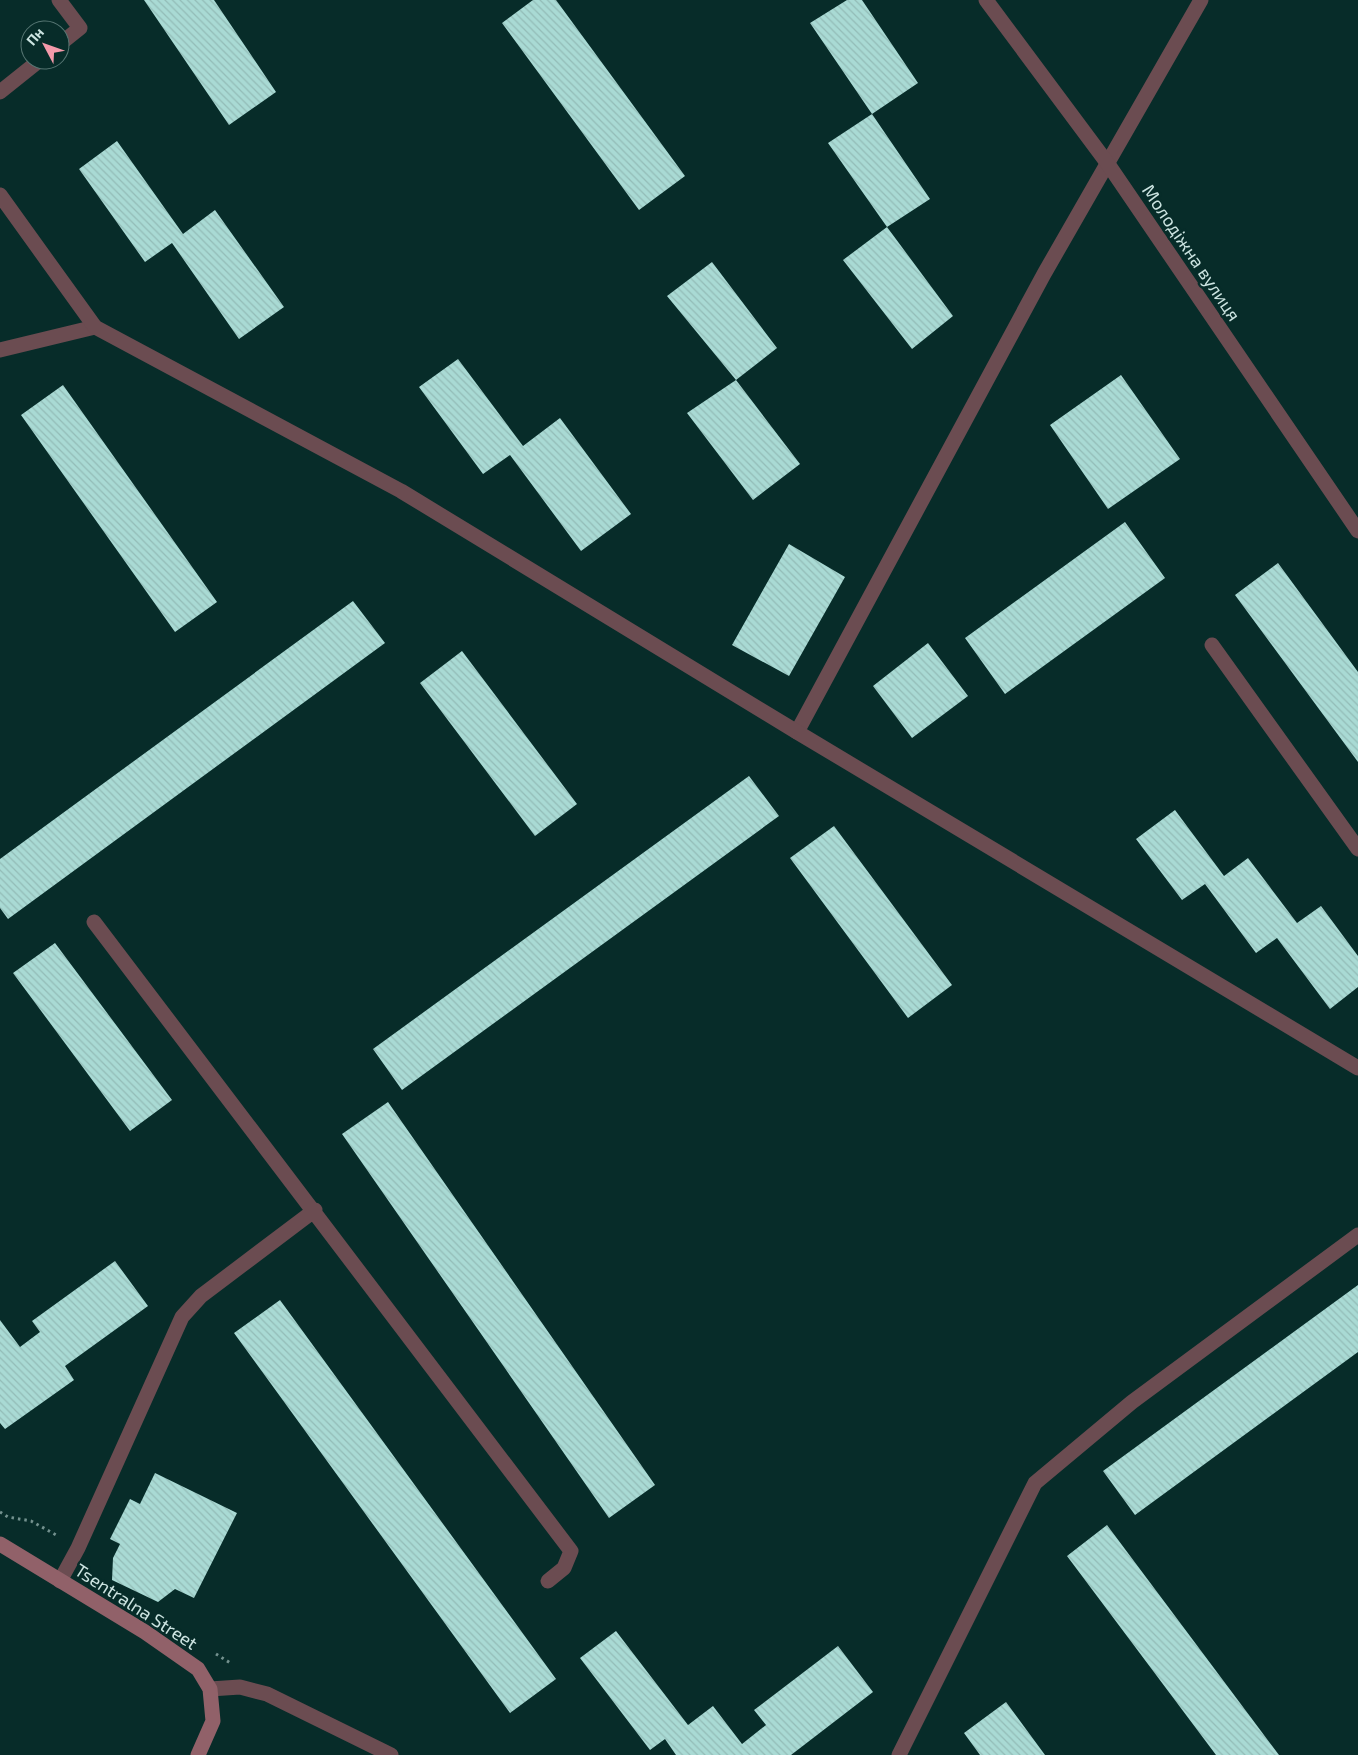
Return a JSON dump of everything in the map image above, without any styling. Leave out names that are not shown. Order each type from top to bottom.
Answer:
[{"type":"main road","name":"Tsentralna Street","points":[[0,1544],[173,1651],[198,1670],[210,1689],[213,1721],[198,1755]]},
{"type":"street","points":[[59,0],[80,28],[70,36]]},
{"type":"street","name":"Молодіжна вулиця","points":[[986,0],[1108,164],[1358,531]]},
{"type":"street","points":[[797,732],[1044,274],[1201,0]]},
{"type":"street","points":[[0,92],[28,70]]},
{"type":"street","points":[[0,195],[95,327],[401,491],[797,732],[1358,1068]]},
{"type":"street","points":[[0,350],[95,327]]},
{"type":"street","points":[[1212,645],[1358,849]]},
{"type":"street","points":[[94,922],[315,1210],[571,1551],[564,1568],[548,1581]]},
{"type":"street","points":[[60,1581],[78,1548],[182,1317],[201,1296],[315,1210]]},
{"type":"street","points":[[899,1755],[1035,1483],[1132,1402],[1358,1235]]},
{"type":"street","points":[[210,1689],[240,1687],[267,1694],[391,1755]]},
{"type":"building","points":[[144,0],[214,0],[276,92],[229,125]]},
{"type":"building","points":[[533,0],[556,0],[685,176],[639,210],[502,23]]},
{"type":"building","points":[[847,0],[862,0],[918,83],[872,114],[810,23]]},
{"type":"building","points":[[872,114],[930,199],[887,227],[828,143]]},
{"type":"building","points":[[117,141],[183,234],[215,210],[284,307],[239,339],[172,243],[145,262],[79,169]]},
{"type":"building","points":[[887,227],[953,316],[912,349],[843,260]]},
{"type":"building","points":[[712,262],[777,348],[736,380],[667,296]]},
{"type":"building","points":[[458,359],[523,446],[560,418],[631,514],[581,551],[510,455],[483,474],[419,387]]},
{"type":"building","points":[[1121,375],[1180,459],[1108,509],[1050,425]]},
{"type":"building","points":[[736,380],[800,464],[753,500],[687,413]]},
{"type":"building","points":[[63,385],[217,602],[175,632],[21,415]]},
{"type":"building","points":[[1125,522],[1165,578],[1005,694],[965,638]]},
{"type":"building","points":[[789,544],[845,577],[789,676],[732,645]]},
{"type":"building","points":[[1278,563],[1358,672],[1358,762],[1235,595]]},
{"type":"building","points":[[353,601],[385,643],[8,919],[0,908],[0,859]]},
{"type":"building","points":[[928,643],[968,696],[912,738],[873,686]]},
{"type":"building","points":[[462,651],[577,804],[535,836],[420,683]]},
{"type":"building","points":[[749,776],[779,816],[402,1090],[373,1049]]},
{"type":"building","points":[[1175,810],[1224,876],[1248,858],[1297,923],[1321,906],[1358,956],[1358,987],[1330,1009],[1277,938],[1256,953],[1205,884],[1182,900],[1136,839]]},
{"type":"building","points":[[834,826],[952,985],[908,1018],[790,858]]},
{"type":"building","points":[[55,943],[172,1100],[130,1131],[13,973]]},
{"type":"building","points":[[388,1102],[655,1485],[609,1518],[342,1134]]},
{"type":"building","points":[[115,1261],[148,1306],[65,1366],[74,1380],[5,1429],[0,1423],[0,1320],[20,1347],[40,1332],[32,1321]]},
{"type":"building","points":[[1358,1285],[1358,1352],[1135,1515],[1103,1471]]},
{"type":"building","points":[[280,1300],[556,1679],[510,1713],[234,1333]]},
{"type":"building","points":[[155,1473],[237,1513],[194,1598],[175,1589],[158,1602],[112,1580],[113,1558],[120,1544],[110,1539],[130,1499],[140,1504]]},
{"type":"building","points":[[1107,1525],[1279,1755],[1216,1755],[1067,1556]]},
{"type":"building","points":[[616,1631],[688,1725],[713,1706],[742,1744],[766,1725],[754,1710],[838,1646],[873,1692],[791,1755],[676,1755],[665,1739],[650,1750],[580,1658]]},
{"type":"building","points":[[1006,1702],[1045,1755],[980,1755],[964,1733]]}]
